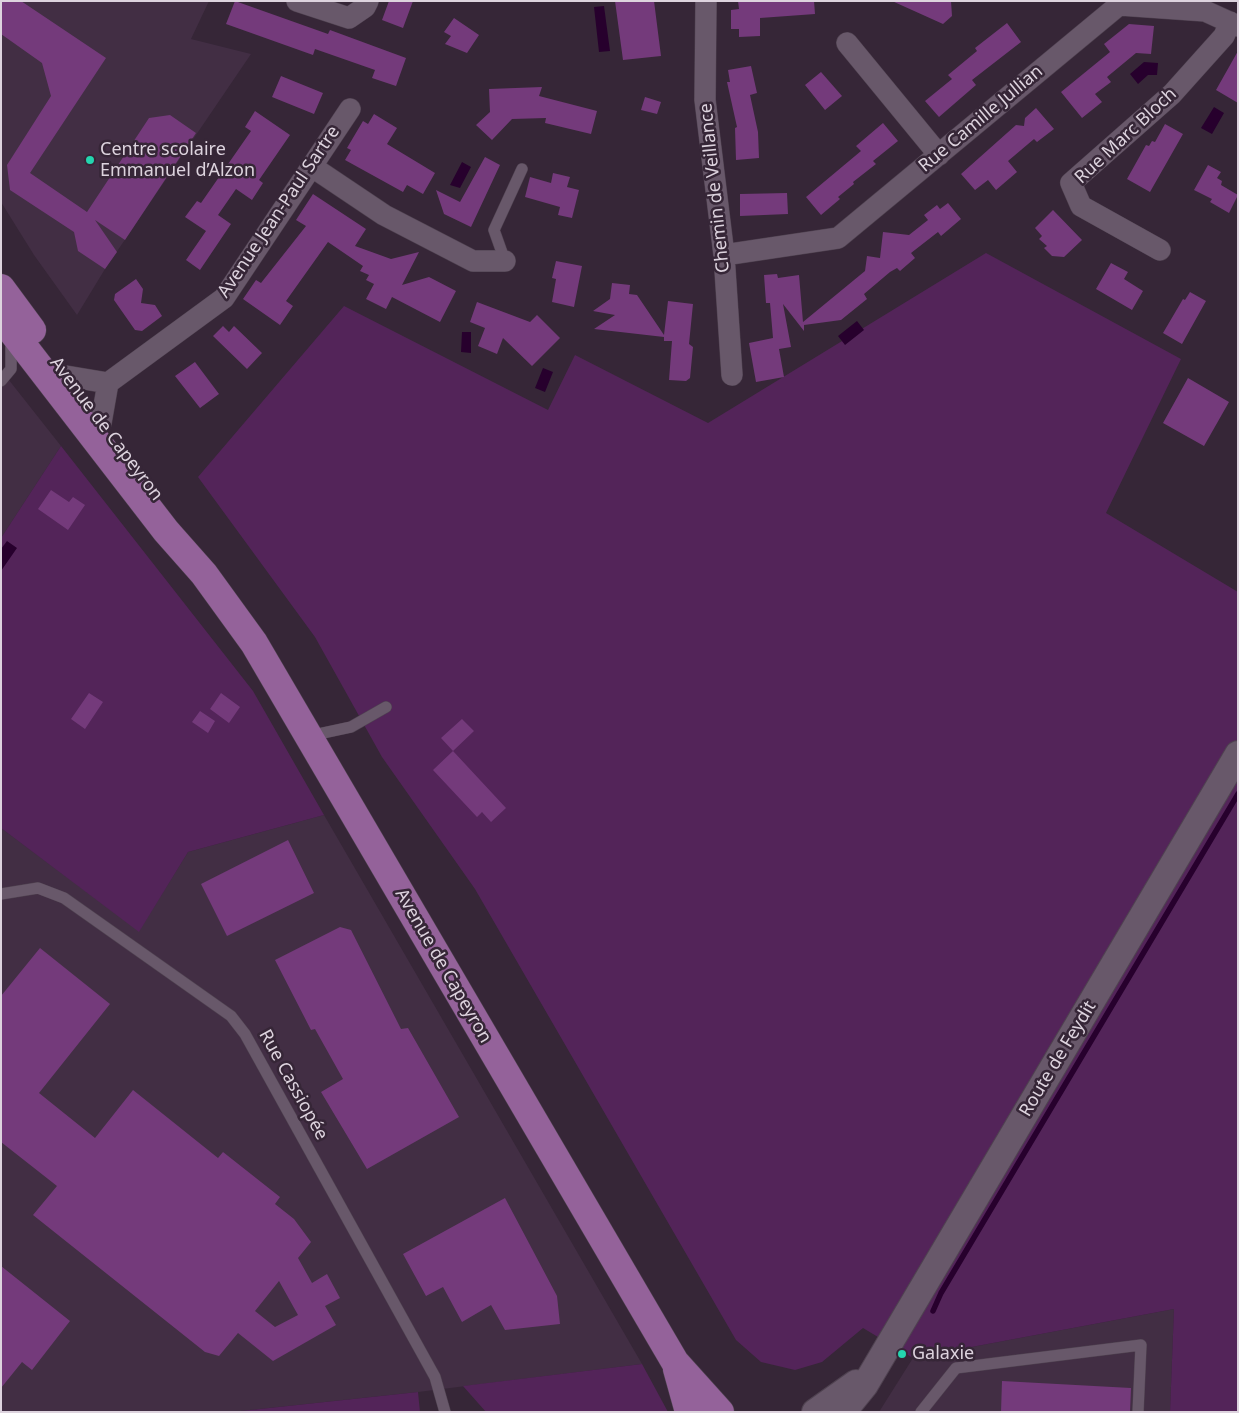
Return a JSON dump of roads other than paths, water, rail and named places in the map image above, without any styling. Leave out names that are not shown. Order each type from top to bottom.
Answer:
[{"type":"main road","name":"Avenue de Capeyron","points":[[1,288],[177,523],[204,574]]},
{"type":"main road","name":"Avenue de Capeyron","points":[[6,324],[166,531],[204,574],[254,643],[675,1362],[720,1412]]},
{"type":"main road","name":"Avenue de Capeyron","points":[[675,1362],[689,1412]]},
{"type":"street","points":[[297,1],[349,18],[365,7],[368,1]]},
{"type":"street","name":"Chemin de Veillance","points":[[706,1],[705,100],[724,255],[732,375]]},
{"type":"street","name":"Rue Camille Jullian","points":[[724,255],[838,238],[939,155],[1117,3],[1205,11],[1234,24]]},
{"type":"street","name":"Rue Marc Bloch","points":[[1160,250],[1080,206],[1071,183],[1172,94],[1234,24]]},
{"type":"street","points":[[847,44],[939,155]]},
{"type":"street","name":"Avenue Jean-Paul Sartre","points":[[108,383],[224,298],[310,166],[350,109]]},
{"type":"street","points":[[310,166],[384,215],[473,261],[505,261]]},
{"type":"street","points":[[66,376],[108,383],[101,423]]},
{"type":"street","name":"Route de Feydit","points":[[843,1412],[862,1390],[1238,754]]},
{"type":"street","name":"Route de Feydit","points":[[815,1412],[850,1388],[876,1364]]},
{"type":"lane","points":[[505,261],[494,230],[522,169]]},
{"type":"lane","points":[[1,381],[11,369],[6,324]]},
{"type":"lane","points":[[308,736],[351,727],[386,707]]},
{"type":"lane","name":"Rue Cassiopée","points":[[1,894],[38,888],[64,898],[231,1016],[245,1034],[435,1377],[444,1412]]},
{"type":"lane","points":[[921,1412],[956,1368],[1141,1345],[1138,1412]]},
{"type":"waterway","points":[[933,1311],[941,1293],[1238,794]]},
{"type":"place","name":"Centre scolaire Emmanuel d’Alzon","points":[[90,160]]},
{"type":"place","name":"Galaxie","points":[[902,1354]]}]
